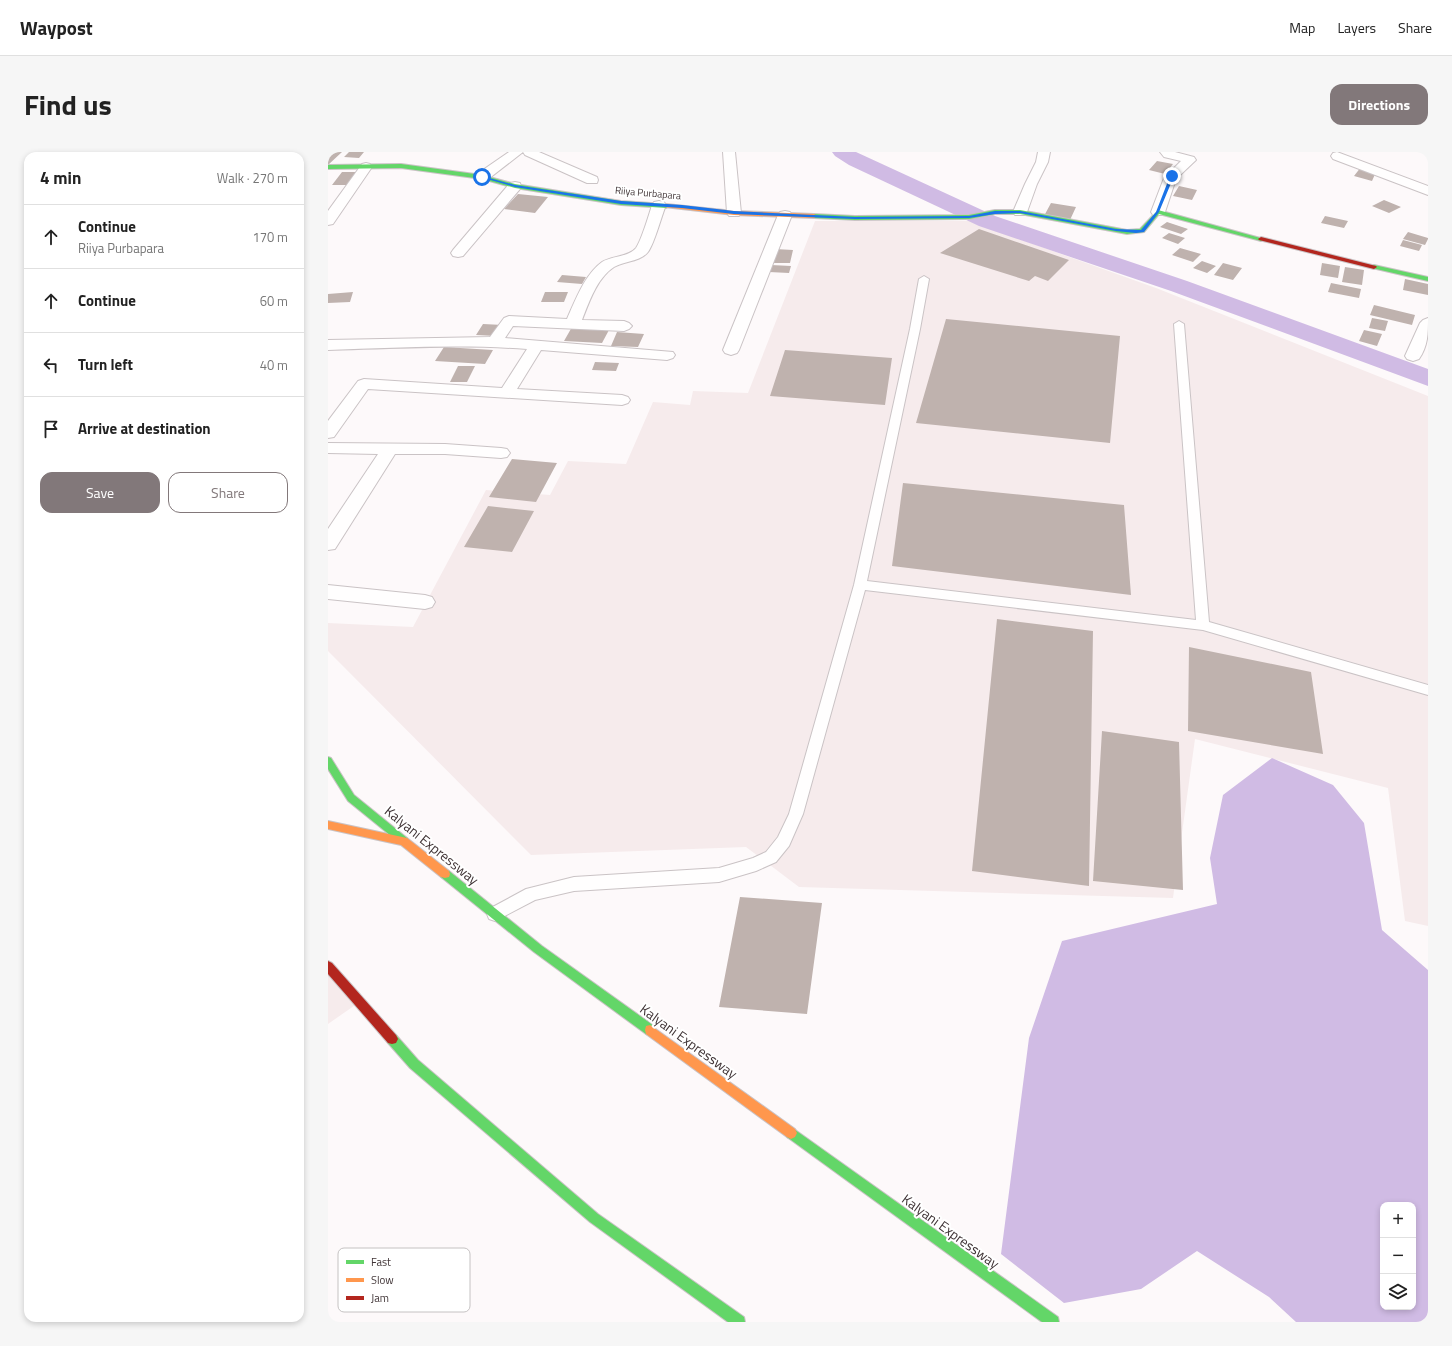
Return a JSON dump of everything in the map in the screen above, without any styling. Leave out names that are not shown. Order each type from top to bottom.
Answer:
[{"type":"main road","name":"Riiya Purbapara","points":[[328,167],[401,166],[482,177],[515,186],[621,203],[785,215],[855,218],[969,217],[995,212],[1020,212],[1116,230],[1136,232],[1142,231],[1158,212]]},
{"type":"main road","points":[[1158,212],[1330,257],[1428,279]]},
{"type":"main road","name":"Kalyani Expressway","points":[[328,761],[351,798],[545,954],[1053,1322]]},
{"type":"main road","points":[[328,825],[404,841]]},
{"type":"main road","points":[[328,966],[414,1064],[594,1218],[739,1322]]},
{"type":"street","points":[[482,177],[514,152]]},
{"type":"street","points":[[528,152],[592,180]]},
{"type":"street","points":[[730,152],[734,212]]},
{"type":"street","points":[[1020,212],[1031,184],[1042,162],[1044,152]]},
{"type":"street","points":[[1158,212],[1170,178],[1190,160],[1168,154],[1166,152]]},
{"type":"street","points":[[1337,156],[1428,191]]},
{"type":"street","points":[[328,220],[366,167]]},
{"type":"street","points":[[458,253],[515,186]]},
{"type":"street","points":[[572,324],[599,273],[613,262],[637,255],[642,250],[659,205]]},
{"type":"street","points":[[731,350],[785,215]]},
{"type":"street","points":[[494,342],[510,321],[624,326]]},
{"type":"street","points":[[1413,356],[1428,323]]},
{"type":"street","points":[[328,345],[494,342],[667,355]]},
{"type":"street","points":[[507,392],[537,345]]},
{"type":"street","points":[[328,433],[364,384],[622,400]]},
{"type":"street","points":[[328,448],[445,449],[501,453]]},
{"type":"street","points":[[328,543],[390,449]]},
{"type":"street","points":[[328,592],[425,602]]},
{"type":"lane","points":[[495,914],[532,894],[574,884],[718,875],[756,864],[771,857],[784,841],[796,814],[860,585],[915,329],[924,278]]},
{"type":"lane","points":[[1179,324],[1203,625]]},
{"type":"lane","points":[[860,585],[1203,625],[1428,690]]},
{"type":"shaded area","points":[[815,221],[969,221],[1156,288],[1428,396],[1428,926],[1405,921],[1388,788],[1195,739],[1173,898],[799,887],[746,847],[531,855],[328,651],[328,623],[413,627],[486,490],[550,495],[568,461],[626,464],[653,402],[690,405],[693,391],[748,393]]},
{"type":"shaded area","points":[[1272,758],[1333,785],[1364,823],[1382,930],[1428,970],[1428,1322],[1296,1322],[1269,1297],[1197,1251],[1141,1289],[1064,1303],[1001,1254],[1029,1038],[1062,941],[1217,904],[1210,858],[1223,795]]},
{"type":"shaded area","points":[[328,965],[361,1001],[328,1024]]},
{"type":"building","points":[[328,152],[342,152],[328,165]]},
{"type":"building","points":[[349,152],[364,152],[359,158],[344,157]]},
{"type":"building","points":[[1157,161],[1173,164],[1165,174],[1149,170]]},
{"type":"building","points":[[1361,167],[1376,172],[1372,181],[1354,176]]},
{"type":"building","points":[[342,172],[358,172],[348,185],[332,185]]},
{"type":"building","points":[[1179,186],[1197,190],[1192,200],[1173,196]]},
{"type":"building","points":[[518,194],[548,197],[535,213],[504,209]]},
{"type":"building","points":[[1384,200],[1401,207],[1389,213],[1372,206]]},
{"type":"building","points":[[1051,203],[1076,207],[1070,220],[1044,216]]},
{"type":"building","points":[[1325,216],[1348,221],[1344,228],[1321,223]]},
{"type":"building","points":[[1167,222],[1188,229],[1181,234],[1160,227]]},
{"type":"building","points":[[979,229],[1069,260],[1048,281],[1035,276],[1029,281],[940,253]]},
{"type":"building","points":[[1408,232],[1428,238],[1425,245],[1403,239]]},
{"type":"building","points":[[1169,233],[1185,238],[1178,244],[1162,238]]},
{"type":"building","points":[[1403,240],[1422,245],[1419,251],[1400,246]]},
{"type":"building","points":[[1180,248],[1201,254],[1193,262],[1172,255]]},
{"type":"building","points":[[775,249],[793,250],[790,263],[772,263]]},
{"type":"building","points":[[1202,261],[1216,266],[1207,273],[1193,268]]},
{"type":"building","points":[[1223,263],[1242,268],[1233,280],[1214,275]]},
{"type":"building","points":[[1322,263],[1340,266],[1338,278],[1320,275]]},
{"type":"building","points":[[771,265],[791,266],[789,273],[769,272]]},
{"type":"building","points":[[1345,267],[1364,270],[1362,285],[1342,282]]},
{"type":"building","points":[[562,275],[586,277],[582,284],[557,282]]},
{"type":"building","points":[[1405,279],[1428,284],[1428,295],[1403,290]]},
{"type":"building","points":[[1331,283],[1361,289],[1359,298],[1328,292]]},
{"type":"building","points":[[353,292],[350,302],[328,303],[328,294]]},
{"type":"building","points":[[545,292],[568,292],[564,302],[541,302]]},
{"type":"building","points":[[1374,305],[1415,315],[1412,325],[1370,315]]},
{"type":"building","points":[[1372,318],[1388,321],[1385,331],[1369,328]]},
{"type":"building","points":[[946,319],[1120,336],[1110,443],[916,423]]},
{"type":"building","points":[[483,324],[503,325],[496,336],[476,335]]},
{"type":"building","points":[[572,327],[609,330],[602,343],[564,341]]},
{"type":"building","points":[[1364,330],[1382,334],[1377,346],[1359,341]]},
{"type":"building","points":[[617,332],[644,334],[638,347],[611,346]]},
{"type":"building","points":[[444,347],[493,350],[485,364],[435,361]]},
{"type":"building","points":[[785,350],[892,358],[885,405],[770,396]]},
{"type":"building","points":[[595,362],[619,363],[616,371],[592,370]]},
{"type":"building","points":[[458,366],[475,366],[467,382],[450,382]]},
{"type":"building","points":[[512,459],[557,463],[536,502],[489,497]]},
{"type":"building","points":[[903,483],[1124,505],[1131,595],[892,566]]},
{"type":"building","points":[[488,506],[534,511],[512,552],[464,547]]},
{"type":"building","points":[[997,619],[1093,631],[1089,886],[972,871]]},
{"type":"building","points":[[1189,647],[1311,672],[1323,754],[1188,731]]},
{"type":"building","points":[[1102,731],[1179,742],[1183,890],[1093,881]]},
{"type":"building","points":[[740,897],[822,903],[807,1014],[719,1007]]},
{"type":"waterway","points":[[842,152],[856,161],[987,221],[1179,286],[1428,378]]},
{"type":"traffic: fast","points":[[328,167],[401,166],[482,177],[515,186],[621,203],[666,206]]},
{"type":"traffic: fast","points":[[814,216],[855,218],[969,217],[995,212],[1020,212],[1127,232],[1142,231],[1158,212],[1261,239]]},
{"type":"traffic: fast","points":[[1374,267],[1428,279]]},
{"type":"traffic: fast","points":[[328,761],[351,798],[404,841]]},
{"type":"traffic: fast","points":[[445,874],[538,949],[650,1030]]},
{"type":"traffic: fast","points":[[392,1039],[414,1064],[594,1218],[739,1322]]},
{"type":"traffic: fast","points":[[791,1133],[1053,1322]]},
{"type":"traffic: slow","points":[[666,206],[734,213],[814,216]]},
{"type":"traffic: slow","points":[[328,825],[404,841],[445,874]]},
{"type":"traffic: slow","points":[[650,1030],[791,1133]]},
{"type":"traffic: jam","points":[[1261,239],[1374,267]]},
{"type":"traffic: jam","points":[[328,966],[392,1039]]},
{"type":"route","points":[[482,177],[515,186],[621,203],[734,212],[855,218],[969,217],[995,212],[1020,212],[1127,232],[1136,232],[1142,231],[1158,212],[1172,176]]}]
